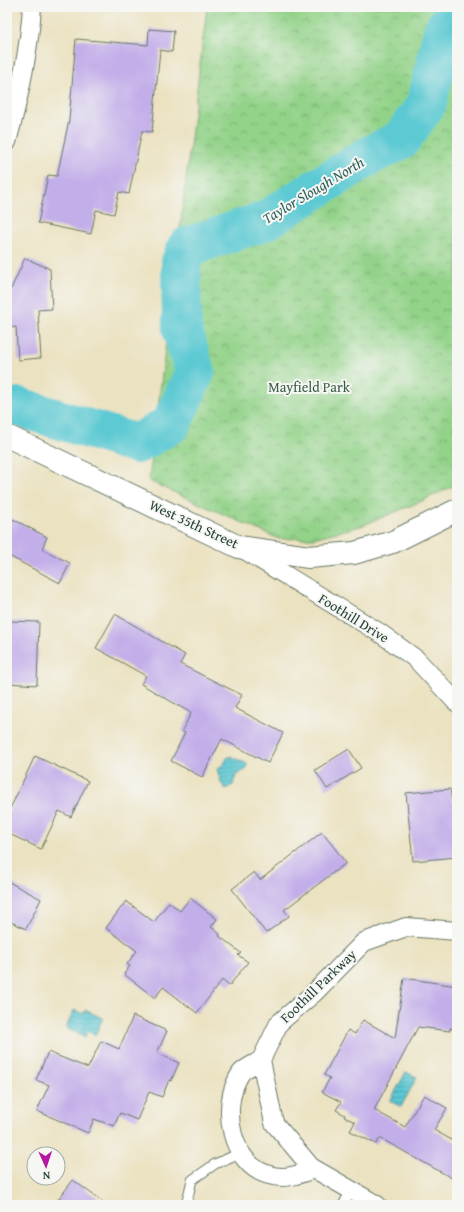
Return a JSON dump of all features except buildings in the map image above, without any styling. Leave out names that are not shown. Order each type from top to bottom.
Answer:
[{"type":"street","points":[[7,142],[19,98],[30,40],[32,7]]},
{"type":"street","name":"West 35th Street","points":[[7,436],[239,547],[309,557],[354,553],[393,542],[457,510]]},
{"type":"street","name":"Foothill Drive","points":[[239,547],[380,633],[416,659],[457,703]]},
{"type":"street","name":"Foothill Parkway","points":[[261,1060],[279,1023],[314,993],[364,942],[406,927],[457,931]]},
{"type":"street","points":[[314,1169],[290,1177],[272,1176],[252,1166],[240,1153],[230,1127],[230,1098],[241,1072],[261,1060],[274,1123],[314,1169],[347,1198],[377,1205]]},
{"type":"lane","points":[[186,1205],[192,1180],[215,1164],[240,1153]]},
{"type":"green space","name":"Mayfield Park","points":[[207,7],[457,7],[457,484],[422,501],[361,526],[313,538],[279,539],[149,481]]},
{"type":"water","points":[[231,756],[247,764],[247,769],[236,775],[233,785],[226,789],[221,783],[217,769],[224,764],[227,758]]},
{"type":"water","points":[[74,1010],[83,1014],[85,1010],[103,1018],[95,1035],[87,1031],[85,1037],[66,1028]]},
{"type":"water","points":[[406,1072],[417,1077],[401,1107],[390,1101]]},
{"type":"waterway","name":"Taylor Slough North","points":[[19,407],[137,444],[171,424],[195,372],[182,329],[181,262],[187,247],[265,221],[367,157],[401,140],[427,103],[443,31],[457,9]]}]
